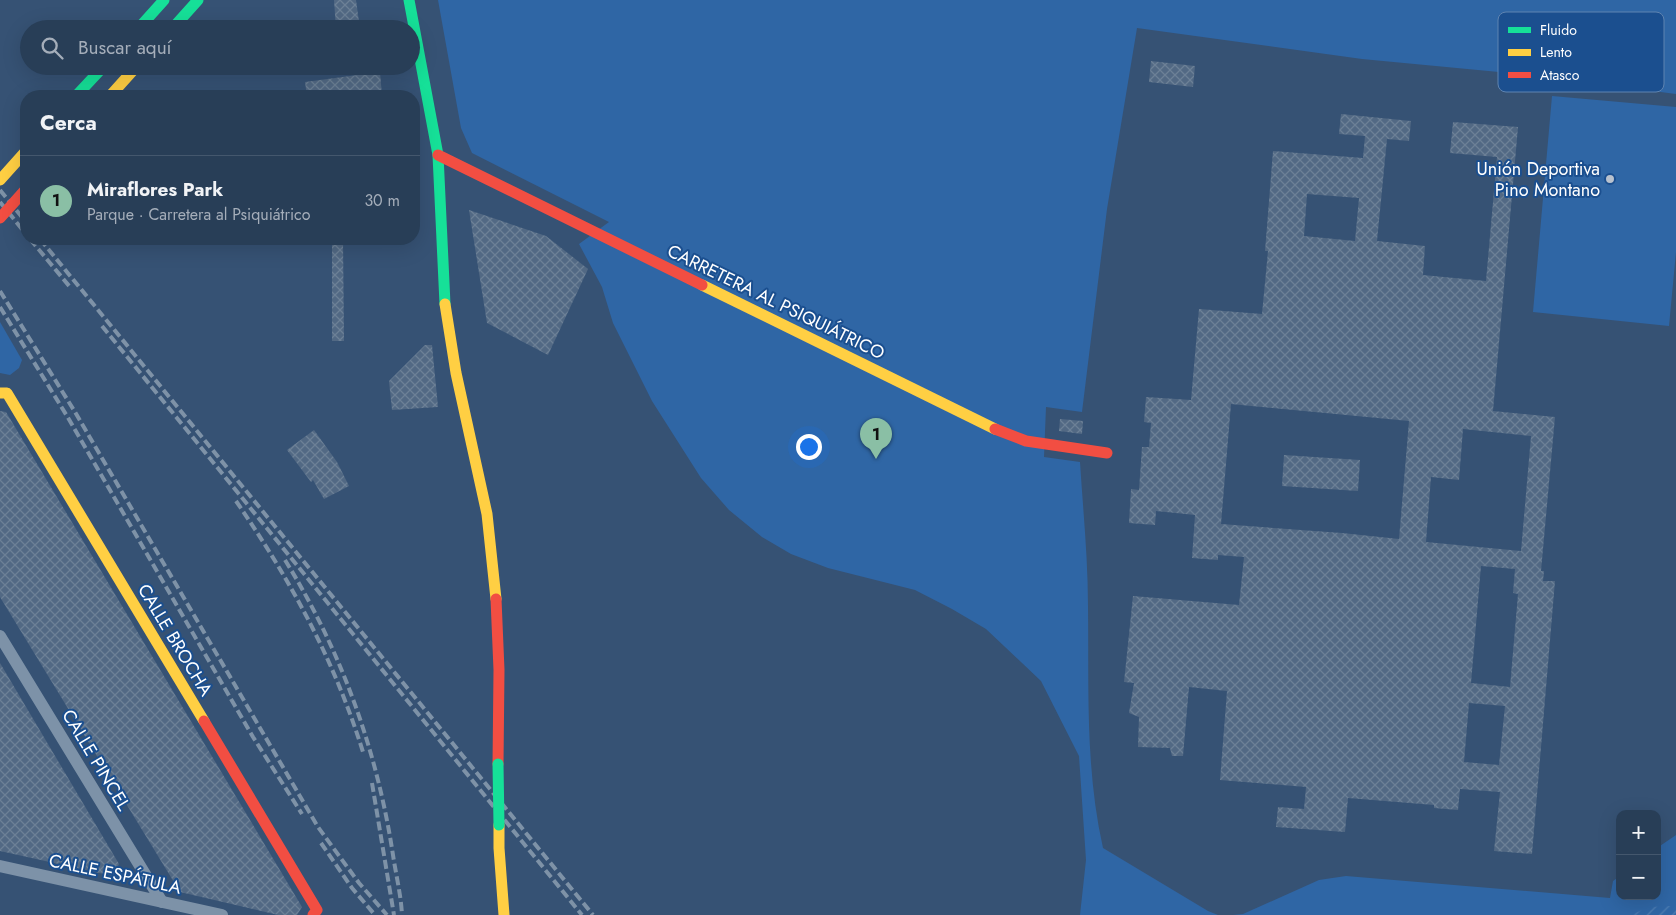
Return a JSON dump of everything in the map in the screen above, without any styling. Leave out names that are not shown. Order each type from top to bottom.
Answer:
[{"type":"street","points":[[146,20],[164,0]]},
{"type":"street","points":[[180,20],[198,0]]},
{"type":"street","points":[[409,0],[413,20]]},
{"type":"street","points":[[420,59],[438,155],[443,280],[448,324],[456,376],[478,468],[495,583],[499,650],[499,848],[504,915]]},
{"type":"street","points":[[82,90],[96,75]]},
{"type":"street","points":[[115,90],[129,75]]},
{"type":"street","name":"CARRETERA AL PSIQUIÁTRICO","points":[[438,155],[1006,434],[1026,441],[1107,453]]},
{"type":"street","points":[[0,180],[20,158]]},
{"type":"street","points":[[0,218],[20,196]]},
{"type":"street","name":"CALLE BROCHA","points":[[0,393],[7,393],[315,913]]},
{"type":"street","name":"CALLE PINCEL","points":[[0,636],[162,902]]},
{"type":"street","name":"CALLE ESPÁTULA","points":[[0,866],[222,915]]},
{"type":"shaded area","points":[[438,0],[1676,0],[1676,94],[1660,92],[1664,92],[1664,12],[1498,12],[1498,72],[1362,59],[1137,28],[1107,209],[1082,412],[1046,407],[1044,457],[1080,462],[1087,570],[1089,727],[1093,788],[1103,848],[1208,911],[1218,915],[1080,915],[1086,860],[1079,756],[1041,681],[986,629],[952,609],[915,590],[828,568],[791,554],[762,537],[729,510],[701,478],[652,401],[613,323],[602,287],[579,244],[609,222],[472,153],[461,128]]},
{"type":"shaded area","name":"Unión Deportiva Pino Montano","points":[[1552,96],[1676,107],[1676,252],[1669,326],[1533,312]]},
{"type":"shaded area","points":[[0,322],[22,360],[19,368],[10,375],[0,373]]},
{"type":"shaded area","points":[[1676,835],[1676,915],[1233,915],[1243,914],[1319,880],[1346,876],[1610,898],[1613,881],[1616,879],[1616,900],[1661,900],[1661,845]]},
{"type":"shaded area","points":[[1676,906],[1676,915],[1630,915],[1650,907]]},
{"type":"building","points":[[334,0],[356,0],[359,20],[335,20]]},
{"type":"building","points":[[1151,61],[1195,66],[1193,87],[1149,82]]},
{"type":"building","points":[[358,75],[380,75],[382,90],[306,90],[305,82]]},
{"type":"building","points":[[1341,114],[1411,121],[1409,141],[1387,139],[1377,241],[1425,246],[1423,275],[1486,281],[1497,157],[1450,153],[1453,122],[1518,127],[1493,411],[1555,417],[1541,571],[1544,571],[1543,581],[1555,581],[1532,854],[1494,851],[1500,792],[1460,789],[1458,810],[1434,808],[1434,805],[1348,798],[1345,832],[1276,827],[1278,807],[1304,809],[1306,787],[1220,780],[1227,691],[1189,687],[1183,756],[1172,756],[1170,748],[1138,747],[1139,717],[1129,713],[1134,683],[1124,682],[1133,596],[1239,605],[1244,557],[1218,555],[1218,560],[1192,558],[1195,515],[1156,511],[1155,525],[1129,523],[1131,489],[1139,490],[1142,447],[1149,447],[1151,423],[1144,422],[1146,397],[1191,400],[1199,309],[1262,314],[1268,251],[1265,251],[1273,151],[1363,158],[1365,136],[1339,134]],"holes":[[[1307,194],[1359,198],[1355,241],[1304,236]],[[1231,404],[1409,421],[1399,539],[1221,524]],[[1463,429],[1531,436],[1521,551],[1426,542],[1431,477],[1459,480]],[[1481,566],[1515,569],[1513,593],[1518,594],[1510,687],[1471,683]],[[1469,703],[1505,706],[1499,765],[1464,762]]]},
{"type":"building","points":[[469,210],[546,236],[588,269],[548,355],[487,323]]},
{"type":"building","points":[[332,245],[343,245],[344,341],[332,341]]},
{"type":"building","points":[[425,345],[432,345],[438,407],[392,410],[389,381]]},
{"type":"building","points":[[0,411],[6,412],[302,907],[297,915],[278,915],[180,892],[0,597]]},
{"type":"building","points":[[1060,419],[1083,421],[1082,434],[1059,431]]},
{"type":"building","points":[[314,430],[337,462],[349,486],[324,499],[313,480],[311,482],[287,450]]},
{"type":"building","points":[[1284,455],[1360,460],[1358,491],[1282,486]]},
{"type":"building","points":[[0,663],[119,864],[113,876],[0,851]]},
{"type":"railway","points":[[0,190],[20,215]]},
{"type":"railway","points":[[0,202],[20,227]]},
{"type":"railway","points":[[35,245],[70,287]]},
{"type":"railway","points":[[45,245],[593,915]]},
{"type":"railway","points":[[0,291],[75,412],[318,827],[359,883],[387,915]]},
{"type":"railway","points":[[0,307],[67,416],[253,737],[302,814]]},
{"type":"railway","points":[[102,326],[582,915]]},
{"type":"railway","points":[[236,501],[293,591],[325,653],[339,685],[363,752]]},
{"type":"railway","points":[[285,560],[305,594],[340,665],[367,739],[386,816],[400,892],[402,915]]},
{"type":"railway","points":[[372,783],[394,915]]},
{"type":"railway","points":[[321,843],[352,888],[375,915]]},
{"type":"traffic: fast","points":[[146,20],[164,0]]},
{"type":"traffic: fast","points":[[180,20],[198,0]]},
{"type":"traffic: fast","points":[[409,0],[413,20]]},
{"type":"traffic: fast","points":[[420,59],[438,155],[445,304]]},
{"type":"traffic: fast","points":[[82,90],[96,75]]},
{"type":"traffic: fast","points":[[498,764],[499,825]]},
{"type":"traffic: slow","points":[[115,90],[129,75]]},
{"type":"traffic: slow","points":[[0,180],[20,158]]},
{"type":"traffic: slow","points":[[702,285],[995,429]]},
{"type":"traffic: slow","points":[[445,304],[456,373],[487,514],[496,599]]},
{"type":"traffic: slow","points":[[0,393],[7,393],[204,721]]},
{"type":"traffic: slow","points":[[499,825],[504,915]]},
{"type":"traffic: jam","points":[[438,155],[702,285]]},
{"type":"traffic: jam","points":[[0,218],[20,196]]},
{"type":"traffic: jam","points":[[995,429],[1026,441],[1107,453]]},
{"type":"traffic: jam","points":[[496,599],[499,670],[498,764]]},
{"type":"traffic: jam","points":[[204,721],[317,910],[313,915]]},
{"type":"place","name":"Unión Deportiva Pino Montano","points":[[1610,179]]},
{"type":"place","name":"Miraflores Park","points":[[876,459]]}]
